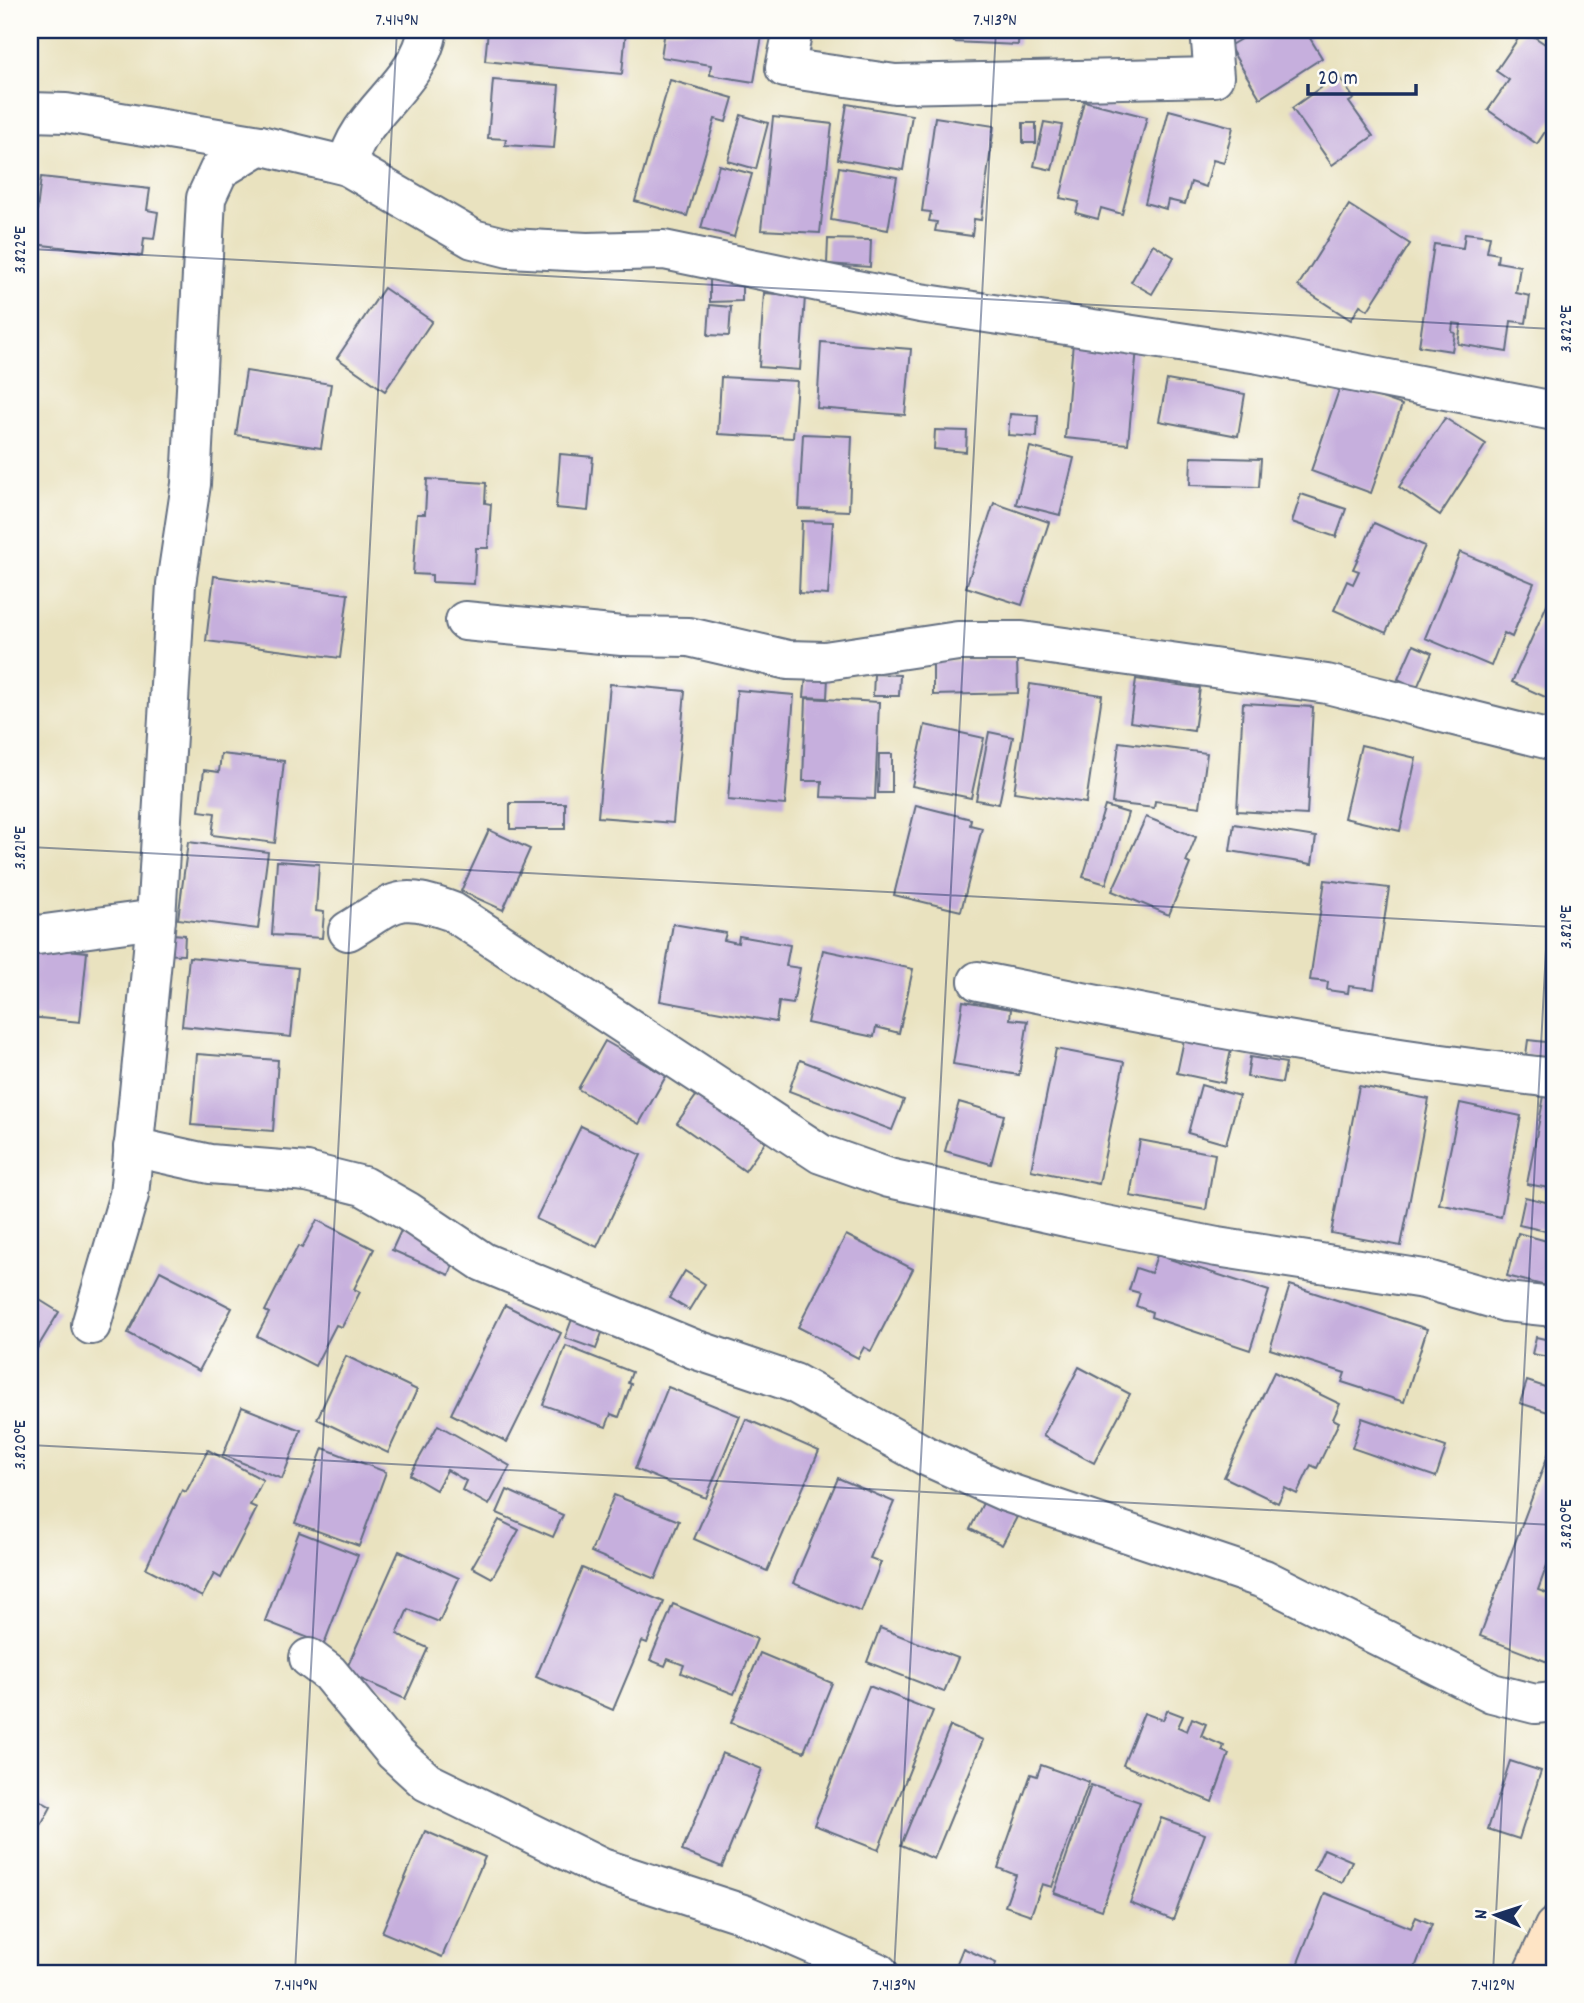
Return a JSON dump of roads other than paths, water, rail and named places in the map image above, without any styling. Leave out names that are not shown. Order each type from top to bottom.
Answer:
[{"type":"street","points":[[347,166],[350,149],[418,59],[428,30]]},
{"type":"street","points":[[793,30],[785,68],[895,85],[1214,77],[1210,30]]},
{"type":"street","points":[[30,112],[66,113],[260,145],[347,166],[473,239],[509,248],[587,252],[664,250],[920,303],[1259,354],[1554,411]]},
{"type":"street","points":[[91,1325],[120,1236],[129,1195],[156,919],[176,584],[191,484],[206,198],[219,170],[260,145]]},
{"type":"street","points":[[465,621],[622,636],[689,637],[788,660],[825,660],[958,641],[1022,641],[1327,684],[1554,741]]},
{"type":"street","points":[[348,931],[401,900],[422,901],[453,912],[821,1154],[889,1178],[1137,1231],[1423,1279],[1505,1302],[1554,1307]]},
{"type":"street","points":[[30,936],[156,919]]},
{"type":"street","points":[[978,981],[1174,1021],[1456,1067],[1554,1078]]},
{"type":"street","points":[[133,1147],[210,1164],[307,1172],[363,1185],[407,1210],[483,1262],[694,1349],[794,1383],[926,1456],[1006,1492],[1264,1579],[1492,1693],[1535,1704],[1554,1702]]},
{"type":"street","points":[[309,1658],[329,1673],[394,1752],[427,1782],[602,1868],[743,1914],[879,1973]]},
{"type":"street","points":[[1533,1973],[1554,1927]]}]
